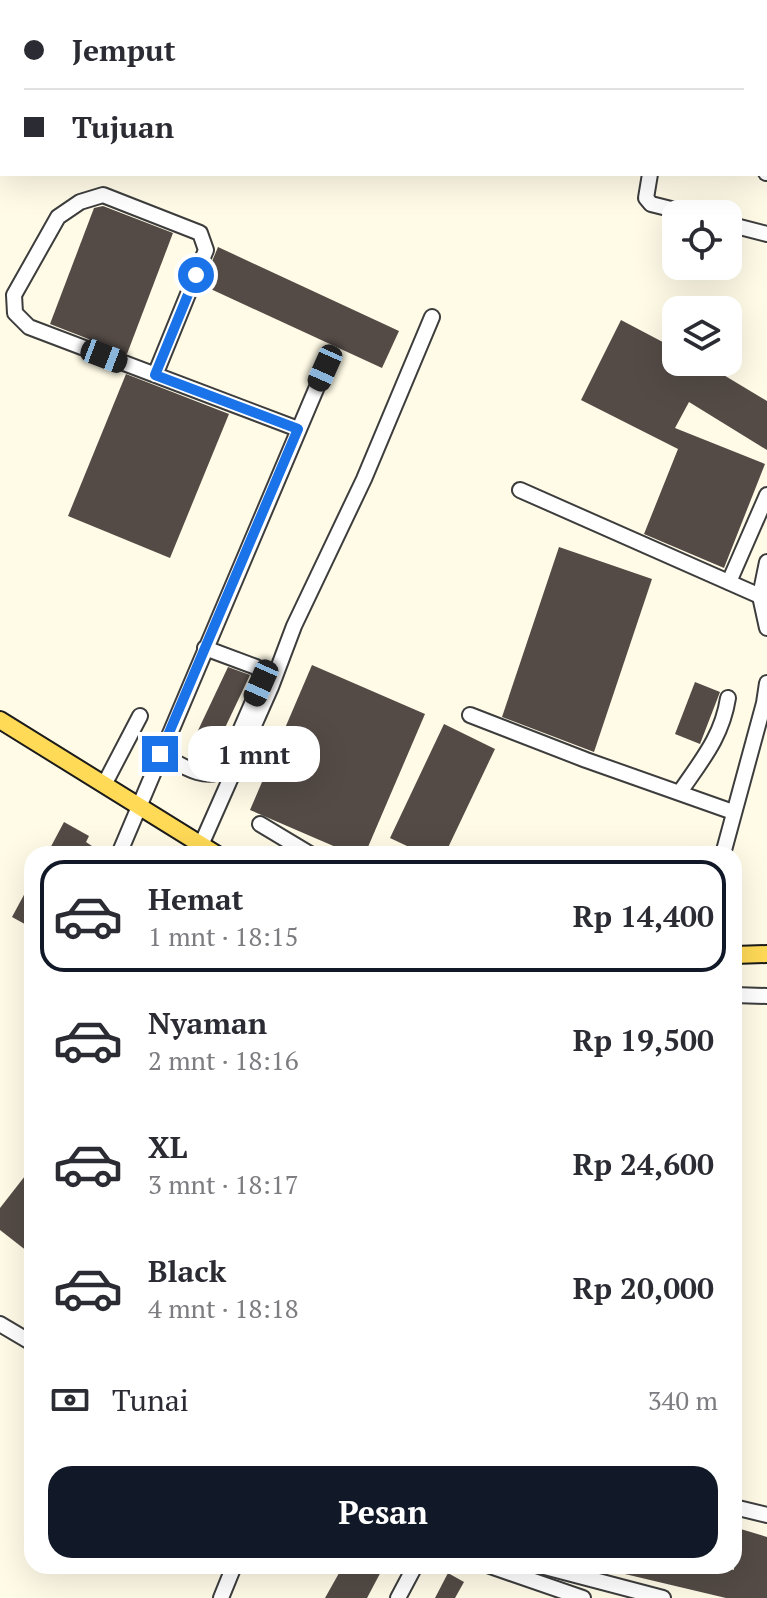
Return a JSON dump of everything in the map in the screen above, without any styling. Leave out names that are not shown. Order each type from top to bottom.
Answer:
[{"type":"main road","points":[[0,720],[201,845]]},
{"type":"main road","points":[[742,955],[767,954]]},
{"type":"street","points":[[650,176],[646,198],[651,204],[662,207]]},
{"type":"street","points":[[155,375],[206,250],[200,233],[103,195],[80,202],[58,217],[14,295],[15,313],[29,327],[155,375],[298,429]]},
{"type":"street","points":[[742,228],[767,234]]},
{"type":"street","points":[[201,845],[271,687],[294,626],[364,479],[432,317]]},
{"type":"street","points":[[122,846],[325,368]]},
{"type":"street","points":[[520,490],[760,596]]},
{"type":"street","points":[[729,582],[760,532],[767,495]]},
{"type":"street","points":[[767,562],[760,596],[767,628]]},
{"type":"street","points":[[160,754],[204,775],[214,775],[223,770],[261,683],[261,674],[256,667],[205,648]]},
{"type":"street","points":[[725,846],[766,703],[767,683]]},
{"type":"street","points":[[680,792],[720,733],[728,698]]},
{"type":"street","points":[[470,715],[733,812]]},
{"type":"street","points":[[105,783],[140,716]]},
{"type":"street","points":[[260,824],[297,846]]},
{"type":"street","points":[[742,995],[767,996]]},
{"type":"street","points":[[0,1324],[24,1338]]},
{"type":"street","points":[[742,1509],[767,1515]]},
{"type":"street","points":[[221,1598],[231,1574]]},
{"type":"street","points":[[398,1598],[411,1574]]},
{"type":"street","points":[[513,1574],[583,1598]]},
{"type":"street","points":[[572,1574],[663,1598]]},
{"type":"building","points":[[103,206],[173,233],[127,354],[50,324],[94,208]]},
{"type":"building","points":[[218,247],[399,331],[382,368],[202,285]]},
{"type":"building","points":[[621,320],[662,342],[662,376],[725,376],[767,401],[767,450],[689,402],[675,428],[765,464],[724,568],[644,534],[678,449],[581,400]]},
{"type":"building","points":[[126,374],[229,414],[170,558],[68,516]]},
{"type":"building","points":[[559,547],[652,579],[594,752],[502,717]]},
{"type":"building","points":[[312,665],[425,714],[368,846],[333,846],[250,810]]},
{"type":"building","points":[[228,667],[250,675],[214,751],[193,741]]},
{"type":"building","points":[[695,682],[720,692],[700,744],[675,734]]},
{"type":"building","points":[[444,724],[495,749],[449,846],[407,846],[390,838]]},
{"type":"building","points":[[64,822],[89,836],[86,842],[92,846],[51,846]]},
{"type":"building","points":[[24,895],[24,924],[12,917]]},
{"type":"building","points":[[24,1177],[24,1249],[0,1230],[0,1208]]},
{"type":"building","points":[[742,1529],[767,1537],[767,1598],[726,1598],[625,1574],[742,1574]]},
{"type":"building","points":[[338,1574],[380,1574],[367,1598],[325,1598]]},
{"type":"building","points":[[447,1574],[464,1582],[455,1598],[435,1598]]},
{"type":"route","points":[[160,754],[298,429],[155,375],[196,275]]}]
